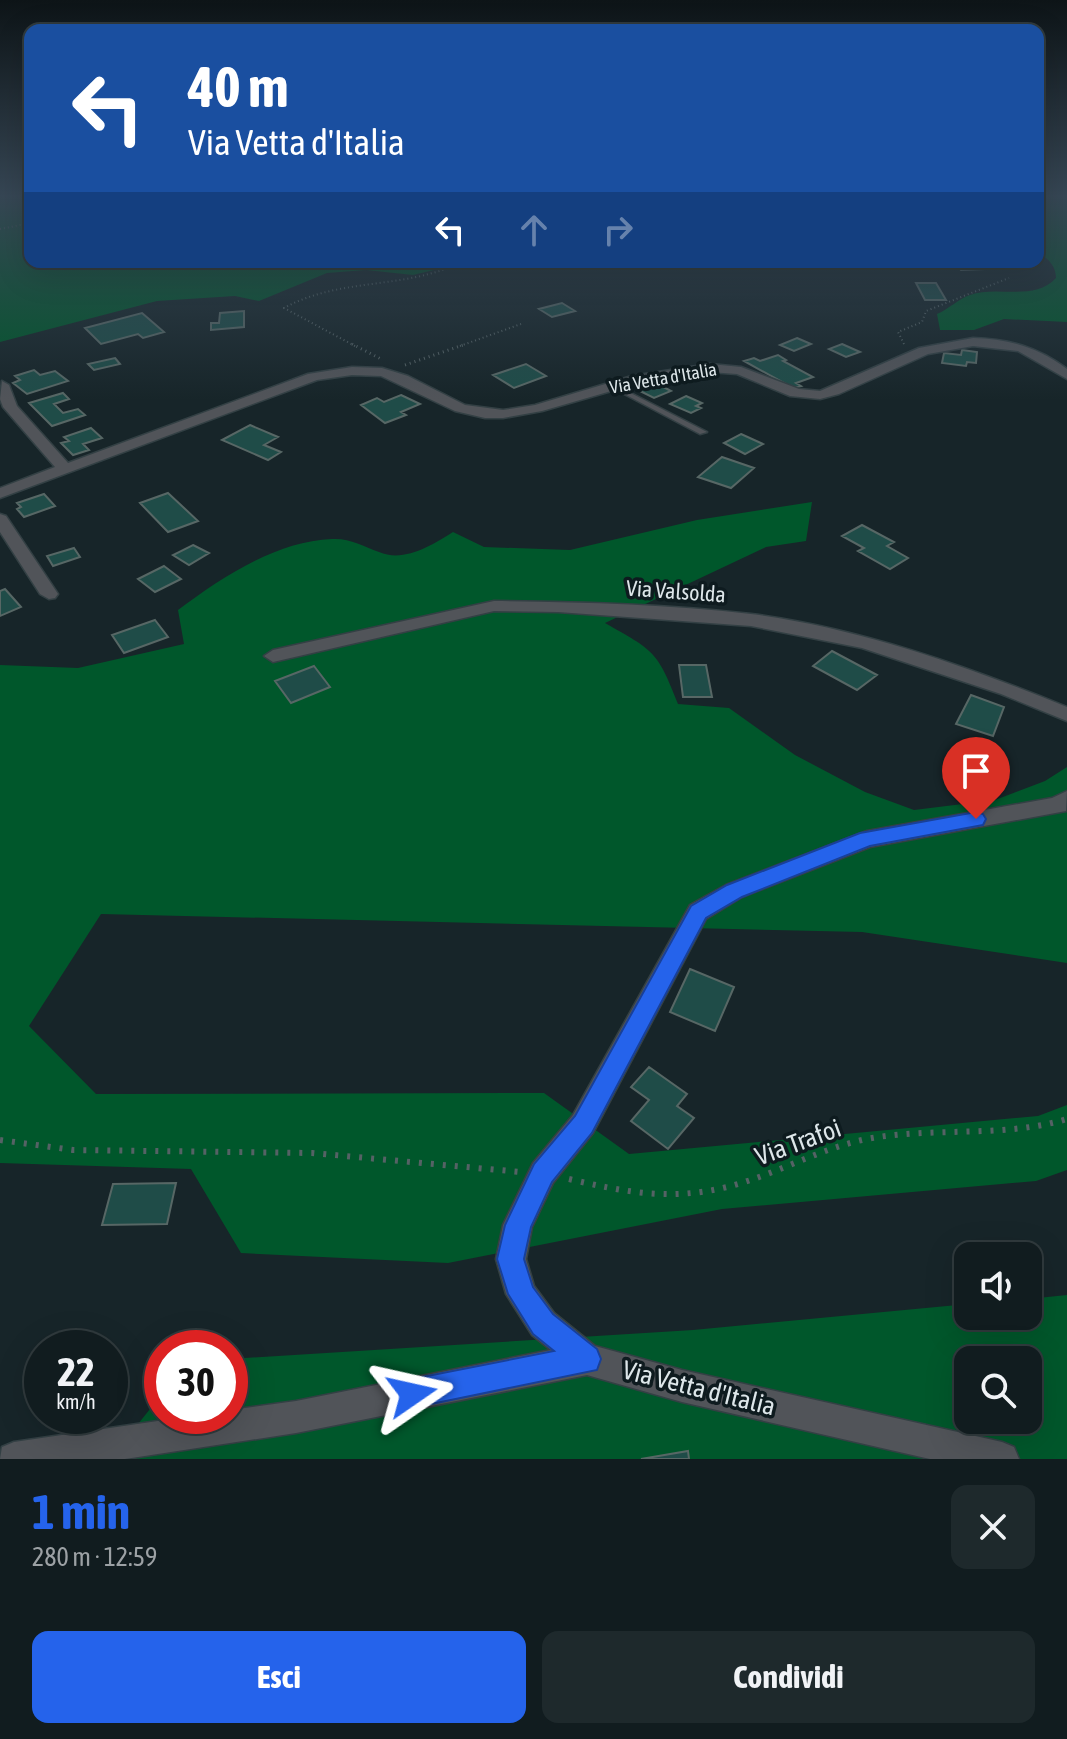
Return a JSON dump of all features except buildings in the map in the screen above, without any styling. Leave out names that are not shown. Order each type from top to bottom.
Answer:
[{"type":"street","name":"Via Vetta d'Italia","points":[[0,493],[313,377],[339,371],[390,374],[467,412],[489,414],[565,402],[613,386],[726,367],[743,369],[805,396],[822,395],[909,354],[943,344],[983,340],[1019,347],[1067,375]]},
{"type":"street","points":[[2,385],[10,407],[66,470]]},
{"type":"street","points":[[0,519],[49,594]]},
{"type":"street","name":"Via Valsolda","points":[[273,656],[494,606],[751,620],[866,643],[1008,690],[1067,714]]},
{"type":"street","name":"Via Vetta d'Italia","points":[[1002,1459],[682,1386],[587,1359],[543,1324],[521,1294],[511,1259],[518,1225],[543,1173],[583,1124],[698,912],[734,891],[867,839],[1058,805],[1067,799]]},
{"type":"street","points":[[14,1459],[296,1417],[587,1359]]},
{"type":"lane","points":[[613,386],[703,432]]},
{"type":"path","points":[[450,268],[435,275],[303,297],[284,308],[379,356],[390,374],[404,365],[521,324]]},
{"type":"path","points":[[909,354],[898,332],[922,322],[926,311],[1009,278]]},
{"type":"path","name":"Via Trafoi","points":[[0,1140],[73,1150],[312,1153],[543,1173],[635,1194],[665,1194],[726,1187],[837,1147],[873,1138],[1040,1127],[1067,1119]]},
{"type":"green space","points":[[0,264],[24,264],[24,268],[442,268],[413,275],[366,270],[327,273],[259,301],[235,296],[157,301],[0,342]]},
{"type":"green space","points":[[1052,264],[1067,264],[1067,322],[1004,319],[974,330],[940,330],[937,314],[966,297],[980,292],[1037,289],[1056,278]]},
{"type":"green space","points":[[812,502],[806,541],[766,547],[605,623],[652,654],[665,672],[678,704],[729,708],[795,755],[865,792],[914,810],[995,800],[1045,781],[1067,767],[1067,963],[862,932],[101,914],[29,1026],[96,1094],[544,1093],[629,1154],[1038,1116],[1067,1105],[1067,1170],[1036,1181],[722,1209],[448,1263],[241,1253],[191,1169],[0,1163],[0,665],[78,668],[184,644],[178,610],[250,563],[290,546],[311,541],[345,540],[388,555],[398,555],[418,551],[453,532],[484,547],[570,550],[697,520]]},
{"type":"green space","points":[[1067,1295],[1067,1459],[110,1459],[144,1416],[144,1434],[248,1434],[248,1358],[693,1330],[954,1305],[954,1330],[1042,1330],[1042,1298]]},
{"type":"route","points":[[412,1394],[587,1359],[543,1324],[521,1294],[511,1259],[518,1225],[543,1173],[583,1124],[698,912],[734,891],[867,839],[976,819]]}]
